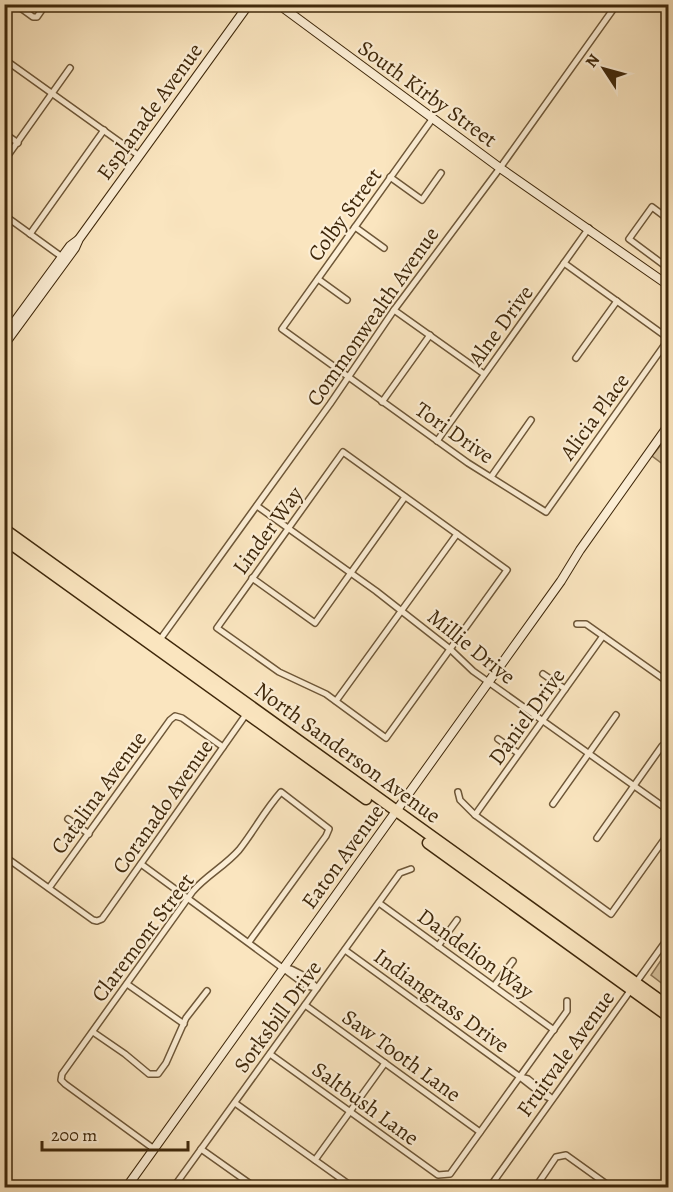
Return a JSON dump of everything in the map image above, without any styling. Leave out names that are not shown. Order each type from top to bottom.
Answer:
[{"type":"highway","name":"North Sanderson Avenue","points":[[4,529],[157,644]]},
{"type":"highway","name":"North Sanderson Avenue","points":[[4,539],[250,710],[633,986],[669,1016]]},
{"type":"highway","name":"North Sanderson Avenue","points":[[633,986],[669,1006]]},
{"type":"street","points":[[15,4],[33,17],[37,17],[45,4]]},
{"type":"street","name":"Esplanade Avenue","points":[[4,345],[75,248],[138,155],[249,4]]},
{"type":"street","name":"South Kirby Street","points":[[278,4],[500,168],[669,285]]},
{"type":"street","name":"Commonwealth Avenue","points":[[157,644],[330,404],[394,310],[500,168],[617,4]]},
{"type":"street","points":[[4,59],[138,155]]},
{"type":"street","points":[[4,162],[70,68]]},
{"type":"street","name":"Colby Street","points":[[282,329],[433,118]]},
{"type":"street","points":[[30,234],[104,130]]},
{"type":"street","points":[[4,133],[18,143]]},
{"type":"street","points":[[390,177],[422,200],[441,173]]},
{"type":"street","points":[[669,219],[652,207],[629,239],[669,268]]},
{"type":"street","points":[[4,215],[62,257]]},
{"type":"street","points":[[355,227],[384,248]]},
{"type":"street","name":"Alne Drive","points":[[437,441],[589,228]]},
{"type":"street","name":"Esplanade Avenue","points":[[4,336],[70,246],[79,239]]},
{"type":"street","points":[[564,263],[669,339]]},
{"type":"street","points":[[318,279],[347,300]]},
{"type":"street","points":[[576,358],[617,301]]},
{"type":"street","points":[[394,310],[484,374]]},
{"type":"street","name":"Tori Drive","points":[[282,329],[437,441],[546,512]]},
{"type":"street","points":[[382,402],[430,335]]},
{"type":"street","name":"Alicia Place","points":[[546,512],[669,339]]},
{"type":"street","points":[[491,477],[531,420]]},
{"type":"street","name":"Eaton Avenue","points":[[126,1188],[561,582],[580,550],[669,426]]},
{"type":"street","name":"Linder Way","points":[[336,701],[314,686],[279,672],[217,628],[343,452],[405,497]]},
{"type":"street","points":[[252,578],[315,623],[405,497],[457,534],[507,570],[386,738],[336,701],[457,534]]},
{"type":"street","name":"Millie Drive","points":[[257,506],[401,611],[450,649],[473,671],[669,810]]},
{"type":"street","points":[[577,624],[586,624],[669,682]]},
{"type":"street","name":"Daniel Drive","points":[[475,814],[603,636]]},
{"type":"street","points":[[543,674],[565,689]]},
{"type":"street","name":"Coranado Avenue","points":[[49,888],[97,921],[102,919],[250,710]]},
{"type":"street","points":[[553,804],[615,715]]},
{"type":"street","name":"Catalina Avenue","points":[[49,888],[170,720],[175,716],[182,718],[223,747]]},
{"type":"street","points":[[498,739],[518,753]]},
{"type":"street","points":[[597,838],[662,746]]},
{"type":"street","name":"Claremont Street","points":[[154,1149],[61,1080],[62,1074],[188,898],[204,878],[239,850],[281,792],[329,829],[249,942]]},
{"type":"street","points":[[458,792],[460,800],[475,814],[611,914],[669,834]]},
{"type":"street","points":[[68,819],[89,834]]},
{"type":"street","points":[[4,856],[49,888]]},
{"type":"street","points":[[141,864],[307,986],[317,988]]},
{"type":"street","name":"Sorksbill Drive","points":[[173,1188],[400,873],[411,868]]},
{"type":"street","name":"Dandelion Way","points":[[379,903],[554,1030]]},
{"type":"street","points":[[438,946],[458,920]]},
{"type":"street","name":"Fruitvale Avenue","points":[[489,1188],[669,938]]},
{"type":"street","name":"Indiangrass Drive","points":[[345,950],[543,1095],[552,1099]]},
{"type":"street","points":[[494,986],[513,961]]},
{"type":"street","points":[[127,984],[184,1024]]},
{"type":"street","points":[[93,1032],[153,1075],[158,1074],[166,1063],[184,1024],[207,990]]},
{"type":"street","points":[[480,1132],[567,1011],[567,1001]]},
{"type":"street","name":"Saw Tooth Lane","points":[[305,1005],[480,1132]]},
{"type":"street","name":"Saltbush Lane","points":[[270,1054],[438,1175],[450,1174],[480,1132]]},
{"type":"street","points":[[315,1160],[385,1063]]},
{"type":"street","points":[[235,1103],[354,1188]]},
{"type":"street","points":[[201,1149],[256,1188]]},
{"type":"street","points":[[535,1188],[556,1157],[561,1155],[566,1155],[612,1188]]},
{"type":"shaded area","points":[[668,436],[668,468],[652,456]]},
{"type":"shaded area","points":[[668,950],[668,988],[651,975]]}]
